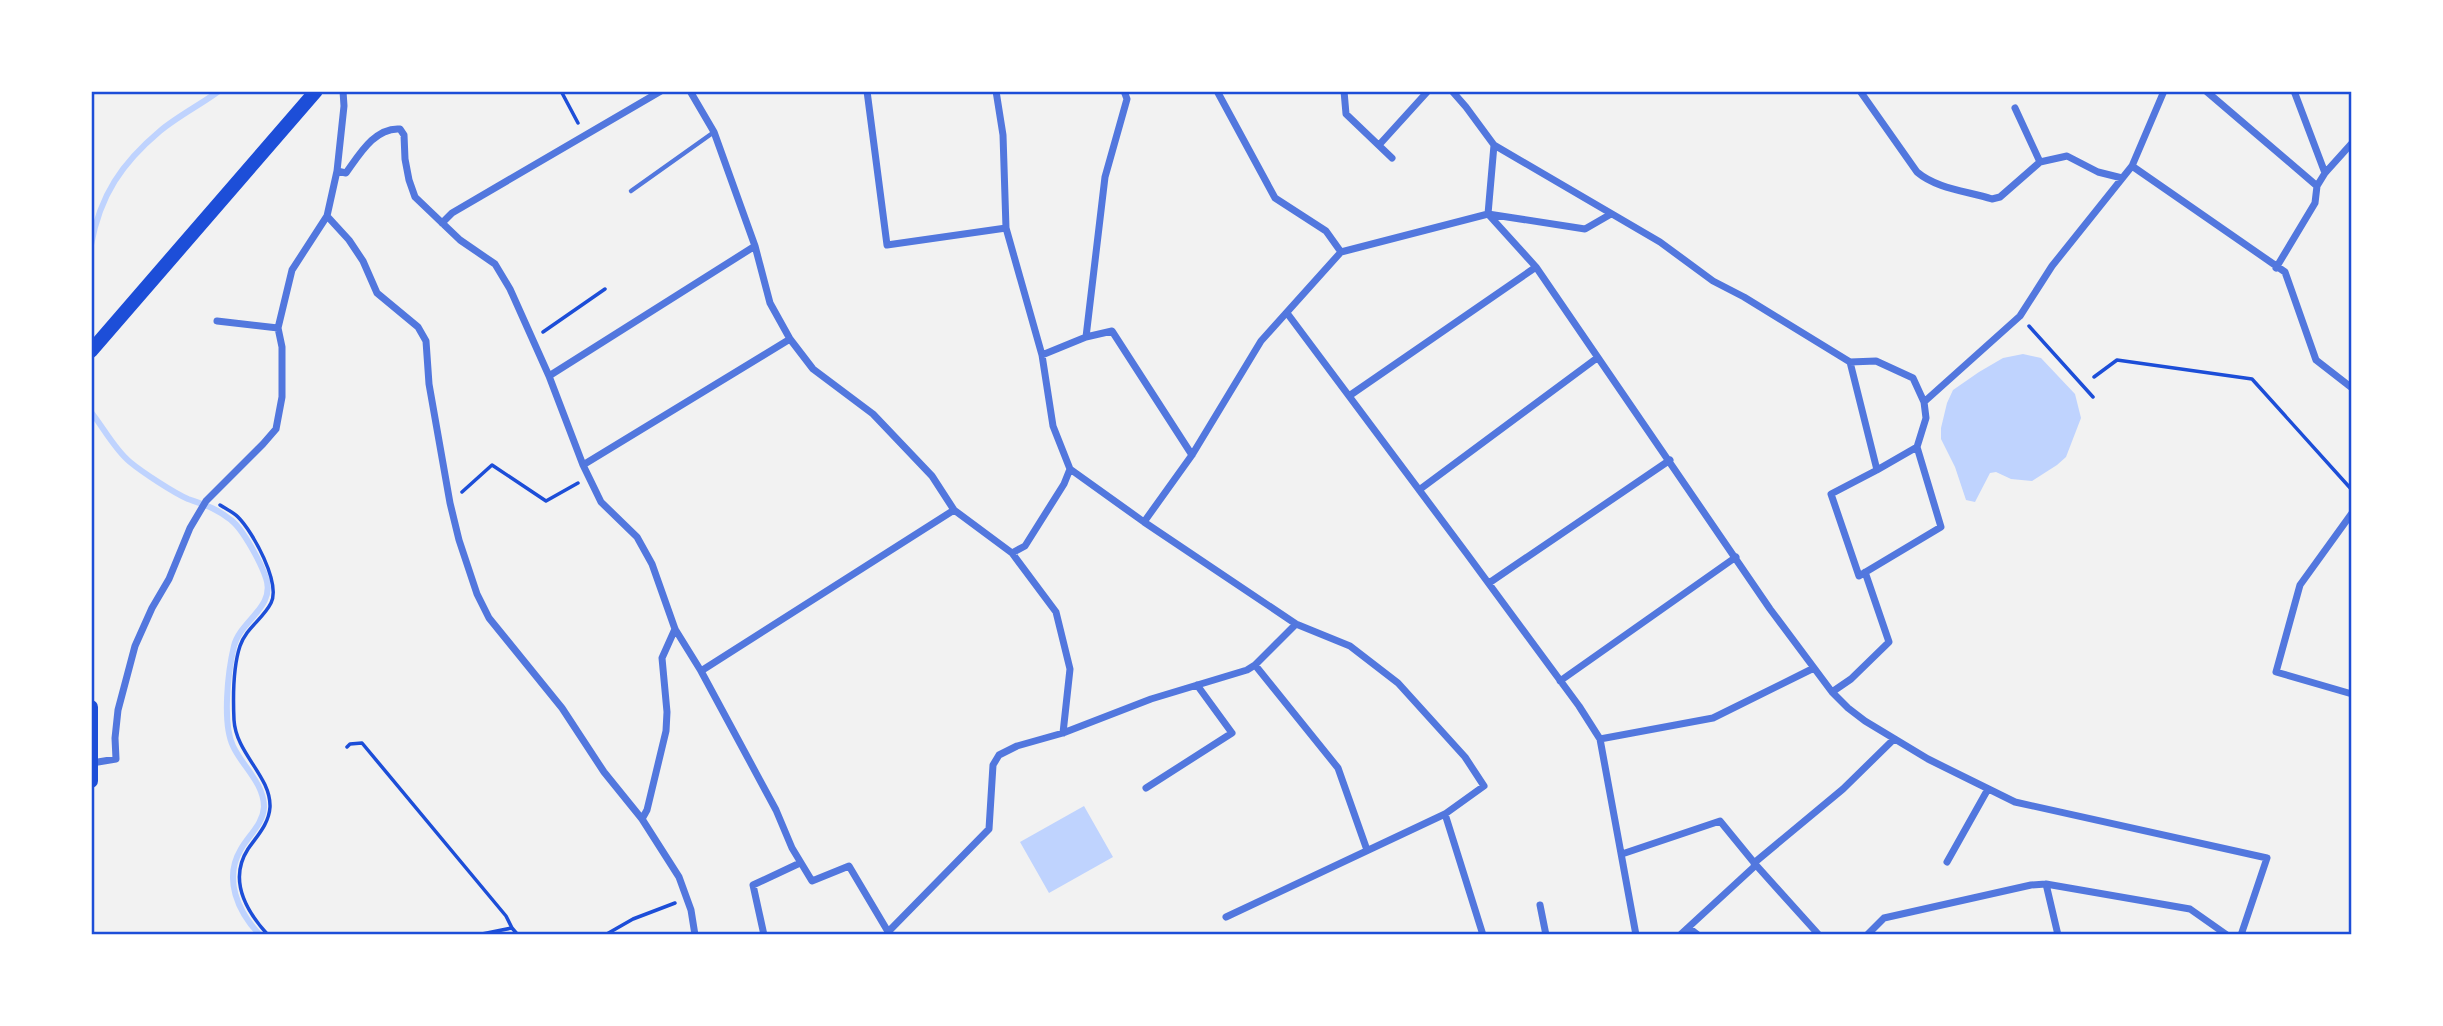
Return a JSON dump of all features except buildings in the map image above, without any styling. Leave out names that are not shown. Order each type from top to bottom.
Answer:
[{"type":"main road","points":[[91,351],[316,91]]},
{"type":"main road","points":[[91,707],[91,781]]},
{"type":"street","points":[[93,763],[116,759],[118,710],[135,646],[169,579],[190,528],[209,498],[276,429],[282,397],[282,347],[278,328],[292,270],[327,216],[337,171],[344,106],[343,91]]},
{"type":"street","points":[[442,223],[452,213],[661,91]]},
{"type":"street","points":[[690,91],[714,132],[755,246],[770,303],[790,340],[813,369],[873,414],[932,476],[954,510],[1012,553],[1056,612],[1070,669],[1063,733]]},
{"type":"street","points":[[867,91],[887,245],[1006,228]]},
{"type":"street","points":[[996,91],[1003,135],[1006,228],[1042,355],[1053,426],[1070,469],[1296,624],[1350,646],[1398,683],[1465,757],[1483,786],[1445,814],[1226,916]]},
{"type":"street","points":[[1086,337],[1105,177],[1127,99],[1124,91]]},
{"type":"street","points":[[1217,91],[1275,198],[1326,231],[1341,253]]},
{"type":"street","points":[[1345,91],[1346,114],[1392,158]]},
{"type":"street","points":[[1378,145],[1428,91]]},
{"type":"street","points":[[1452,91],[1494,145],[1660,242],[1713,281],[1850,362],[1876,361],[1913,378],[1924,402],[1926,418],[1917,447],[1941,527],[1859,576],[1831,494],[1917,447]]},
{"type":"street","points":[[1860,91],[1917,172],[1932,183],[1992,199],[2000,197],[2040,162],[2067,156],[2098,172],[2122,178]]},
{"type":"street","points":[[1924,402],[2020,316],[2052,266],[2132,166],[2164,91]]},
{"type":"street","points":[[2206,91],[2317,186]]},
{"type":"street","points":[[2294,91],[2325,173]]},
{"type":"street","points":[[2015,108],[2040,162]]},
{"type":"street","points":[[337,171],[346,173],[363,149],[378,136],[393,128],[400,129],[404,135],[409,180],[415,197],[460,240],[495,264],[510,289],[550,376],[583,465],[601,502],[637,537],[652,564],[676,629],[776,810],[800,863],[812,881],[849,866],[890,933],[989,829],[993,765],[999,755],[1017,746],[1063,733],[1151,699],[1247,670],[1296,624]]},
{"type":"street","points":[[2276,268],[2315,203],[2317,186],[2352,143]]},
{"type":"street","points":[[1494,145],[1489,214],[1536,267],[1832,692],[1848,708],[1894,739],[2015,802],[2267,858],[2241,935]]},
{"type":"street","points":[[2132,166],[2285,272],[2316,360],[2352,388]]},
{"type":"street","points":[[1144,522],[1192,454],[1261,341],[1341,253],[1489,214],[1586,229],[1611,214]]},
{"type":"street","points":[[327,216],[349,240],[363,261],[377,293],[418,327],[426,341],[429,384],[450,499],[477,594],[489,618],[562,708],[604,772],[642,819],[679,877],[687,898],[695,935]]},
{"type":"street","points":[[550,376],[755,246]]},
{"type":"street","points":[[1349,396],[1536,267]]},
{"type":"street","points":[[1287,313],[1489,583],[1600,739],[1636,935]]},
{"type":"street","points":[[217,321],[278,328]]},
{"type":"street","points":[[1042,355],[1086,337],[1112,331],[1192,454]]},
{"type":"street","points":[[583,465],[790,340]]},
{"type":"street","points":[[1419,490],[1597,358]]},
{"type":"street","points":[[1850,362],[1877,470]]},
{"type":"street","points":[[1489,583],[1670,460]]},
{"type":"street","points":[[1012,553],[1025,546],[1064,484],[1070,469]]},
{"type":"street","points":[[701,671],[954,510]]},
{"type":"street","points":[[2351,517],[2300,585],[2276,672],[2352,694]]},
{"type":"street","points":[[1560,681],[1736,557]]},
{"type":"street","points":[[1832,692],[1851,679],[1889,642],[1865,572]]},
{"type":"street","points":[[642,819],[666,731],[662,658],[676,629]]},
{"type":"street","points":[[1255,665],[1338,768],[1367,850]]},
{"type":"street","points":[[1600,739],[1713,718],[1814,668]]},
{"type":"street","points":[[1146,788],[1232,733],[1197,685]]},
{"type":"street","points":[[1680,935],[1755,864],[1843,789],[1894,739]]},
{"type":"street","points":[[1947,862],[1988,789]]},
{"type":"street","points":[[1445,814],[1483,935]]},
{"type":"street","points":[[1622,854],[1720,821],[1819,935]]},
{"type":"street","points":[[764,935],[753,886],[800,863]]},
{"type":"street","points":[[1867,935],[1884,918],[1894,915],[2046,884],[2190,909],[2227,935]]},
{"type":"street","points":[[2046,884],[2058,935]]},
{"type":"street","points":[[1541,905],[1546,935]]},
{"type":"street","points":[[1689,928],[1698,935]]},
{"type":"lane","points":[[631,191],[714,132]]},
{"type":"path","points":[[561,91],[584,136]]},
{"type":"path","points":[[532,339],[605,289]]},
{"type":"path","points":[[2020,316],[2093,397]]},
{"type":"path","points":[[2094,377],[2117,360],[2252,379],[2352,490]]},
{"type":"path","points":[[450,499],[454,499],[492,465],[546,501],[589,477]]},
{"type":"path","points":[[209,498],[237,517],[243,525],[265,561],[274,585],[274,596],[270,605],[253,624],[240,645],[234,707],[238,743],[263,781],[270,806],[263,829],[246,853],[240,868],[244,903],[268,935]]},
{"type":"path","points":[[347,747],[350,744],[362,743],[506,916],[518,935]]},
{"type":"path","points":[[605,935],[633,919],[687,898]]},
{"type":"path","points":[[477,935],[512,928]]},
{"type":"water","points":[[2023,354],[2041,358],[2075,394],[2081,418],[2066,457],[2032,481],[2011,479],[1996,472],[1990,473],[1975,502],[1966,500],[1955,467],[1941,439],[1947,403],[1953,390],[1979,372],[2003,358]]},
{"type":"water","points":[[1084,806],[1113,857],[1049,893],[1020,842]]},
{"type":"waterway","points":[[91,245],[107,195],[134,155],[174,120],[219,91]]},
{"type":"waterway","points":[[91,412],[119,451],[135,466],[175,492],[215,510],[236,524],[266,578],[268,588],[262,606],[243,629],[234,646],[227,697],[228,724],[233,746],[257,782],[263,798],[261,819],[241,849],[233,872],[233,883],[240,906],[260,935]]},
{"type":"railway","points":[[91,94],[94,91]]}]
